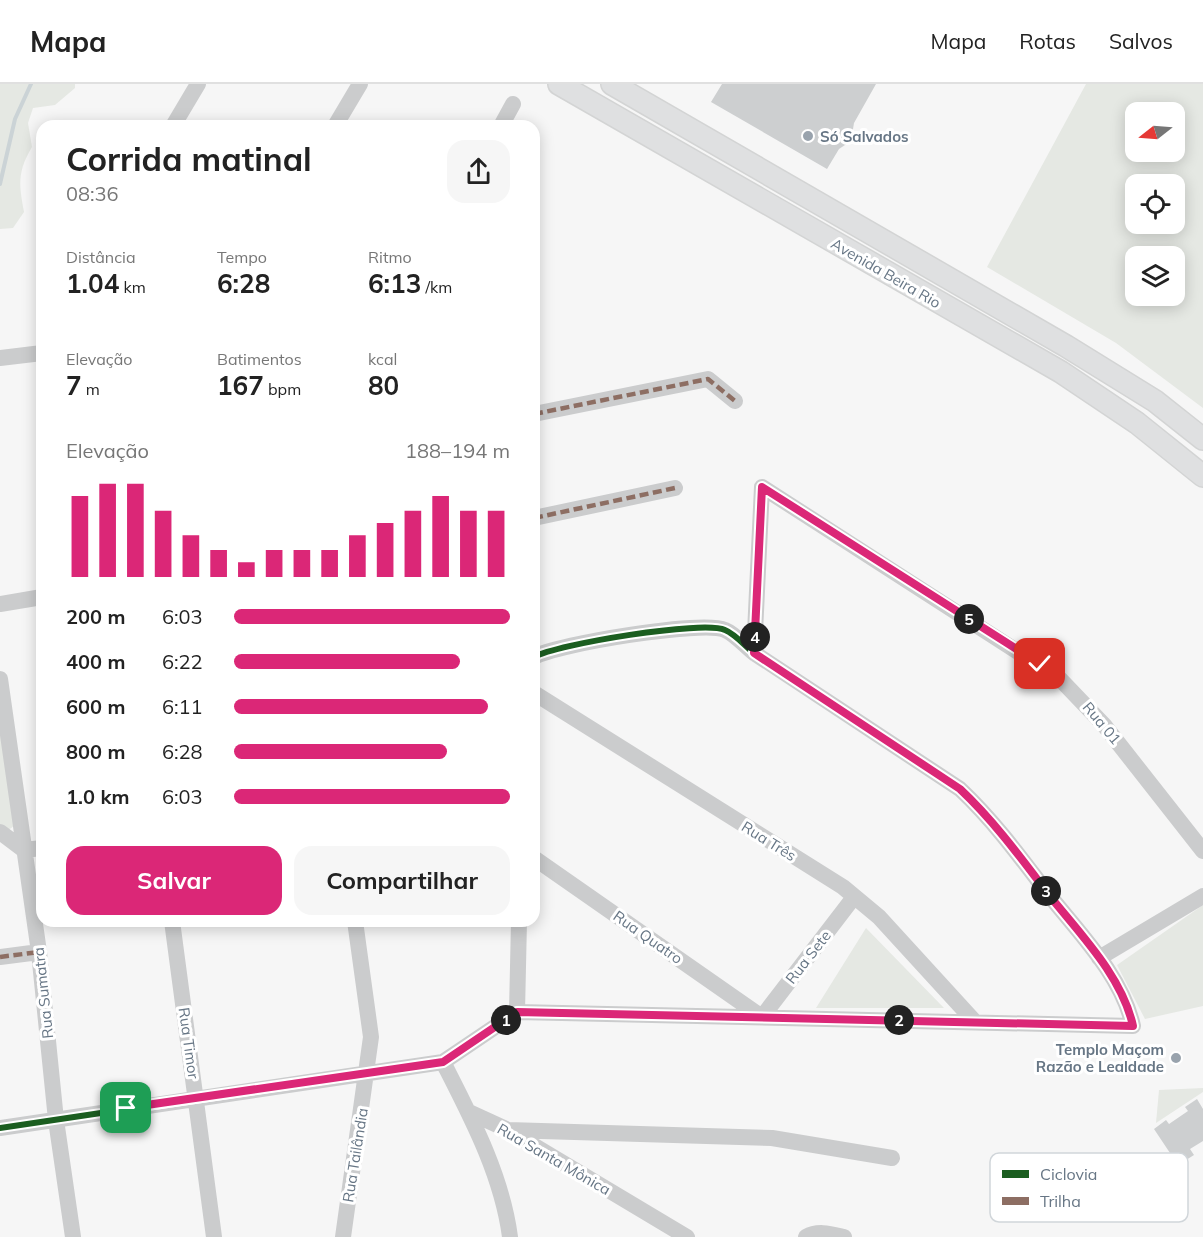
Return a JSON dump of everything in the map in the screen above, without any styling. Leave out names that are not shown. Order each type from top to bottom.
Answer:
[{"type":"main road","name":"Avenida Beira Rio","points":[[559,84],[1061,372],[1137,423],[1203,476]]},
{"type":"main road","name":"Avenida Beira Rio","points":[[612,84],[1066,346],[1155,401],[1203,439]]},
{"type":"main road","points":[[723,179],[736,156]]},
{"type":"street","points":[[177,120],[198,84]]},
{"type":"street","points":[[338,120],[360,84]]},
{"type":"street","points":[[504,120],[513,104]]},
{"type":"street","points":[[0,358],[36,354]]},
{"type":"street","points":[[540,413],[708,379],[735,401]]},
{"type":"street","name":"Rua 01","points":[[754,653],[762,487],[1060,679],[1104,724],[1203,851]]},
{"type":"street","points":[[540,518],[675,488]]},
{"type":"street","points":[[0,604],[36,598]]},
{"type":"street","points":[[0,1128],[443,1062],[517,1012],[1133,1026],[1129,1008],[1099,958],[985,812],[960,789],[754,653],[726,630],[708,626],[646,633],[560,649],[540,655]]},
{"type":"street","name":"Rua Sumatra","points":[[0,679],[39,952],[56,1120],[73,1237]]},
{"type":"street","name":"Rua Três","points":[[540,697],[843,887],[879,917],[975,1022]]},
{"type":"street","points":[[0,832],[24,850],[36,849]]},
{"type":"street","name":"Rua Quatro","points":[[540,862],[762,1017]]},
{"type":"street","points":[[1099,958],[1203,896]]},
{"type":"street","name":"Rua Sete","points":[[762,1017],[854,897]]},
{"type":"street","name":"Rua Timor","points":[[173,927],[214,1237]]},
{"type":"street","name":"Rua Tailândia","points":[[342,1237],[371,1037],[356,927]]},
{"type":"street","points":[[517,1012],[519,927]]},
{"type":"street","points":[[0,957],[39,952]]},
{"type":"street","points":[[443,1062],[469,1112],[506,1205],[510,1237]]},
{"type":"street","name":"Rua Santa Mônica","points":[[469,1112],[507,1130],[687,1237]]},
{"type":"street","points":[[507,1130],[772,1138],[892,1158]]},
{"type":"street","points":[[806,1237],[813,1233],[839,1236]]},
{"type":"shaded area","points":[[0,84],[75,84],[75,88],[55,105],[33,108],[28,123],[32,147],[20,179],[24,212],[13,228],[0,229]]},
{"type":"shaded area","points":[[1086,84],[1203,84],[1203,408],[1116,343],[987,267]]},
{"type":"shaded area","points":[[0,726],[14,826],[7,831],[0,824]]},
{"type":"shaded area","points":[[1203,905],[1203,1006],[1145,1019],[1117,965]]},
{"type":"shaded area","points":[[866,928],[944,1008],[816,1008]]},
{"type":"shaded area","points":[[1203,1088],[1203,1092],[1156,1123],[1159,1090]]},
{"type":"building","name":"Só Salvados","points":[[722,84],[876,84],[854,123],[851,141],[839,149],[827,169],[711,102]]},
{"type":"building","points":[[1197,1099],[1203,1109],[1203,1141],[1190,1149],[1194,1155],[1188,1159],[1188,1153],[1170,1153],[1154,1129],[1166,1120],[1169,1124],[1188,1111],[1185,1107]]},
{"type":"waterway","points":[[0,184],[15,119],[31,84]]},
{"type":"marked path","points":[[540,413],[708,379],[735,401]]},
{"type":"marked path","points":[[540,517],[675,488]]},
{"type":"marked path","points":[[0,957],[39,952]]},
{"type":"cycle path","points":[[0,1128],[443,1062],[517,1012],[1133,1026],[1120,990],[1098,956],[1007,840],[960,789],[754,653],[729,632],[711,628],[661,631],[599,640],[540,655]]},
{"type":"place","name":"Só Salvados","points":[[808,136]]},
{"type":"place","name":"Templo Maçom Razão e Lealdade","points":[[1176,1058]]},
{"type":"route","points":[[126,1108],[443,1062],[517,1012],[1133,1026],[1129,1008],[1099,958],[985,812],[960,789],[754,653],[762,487],[1040,664]]}]
